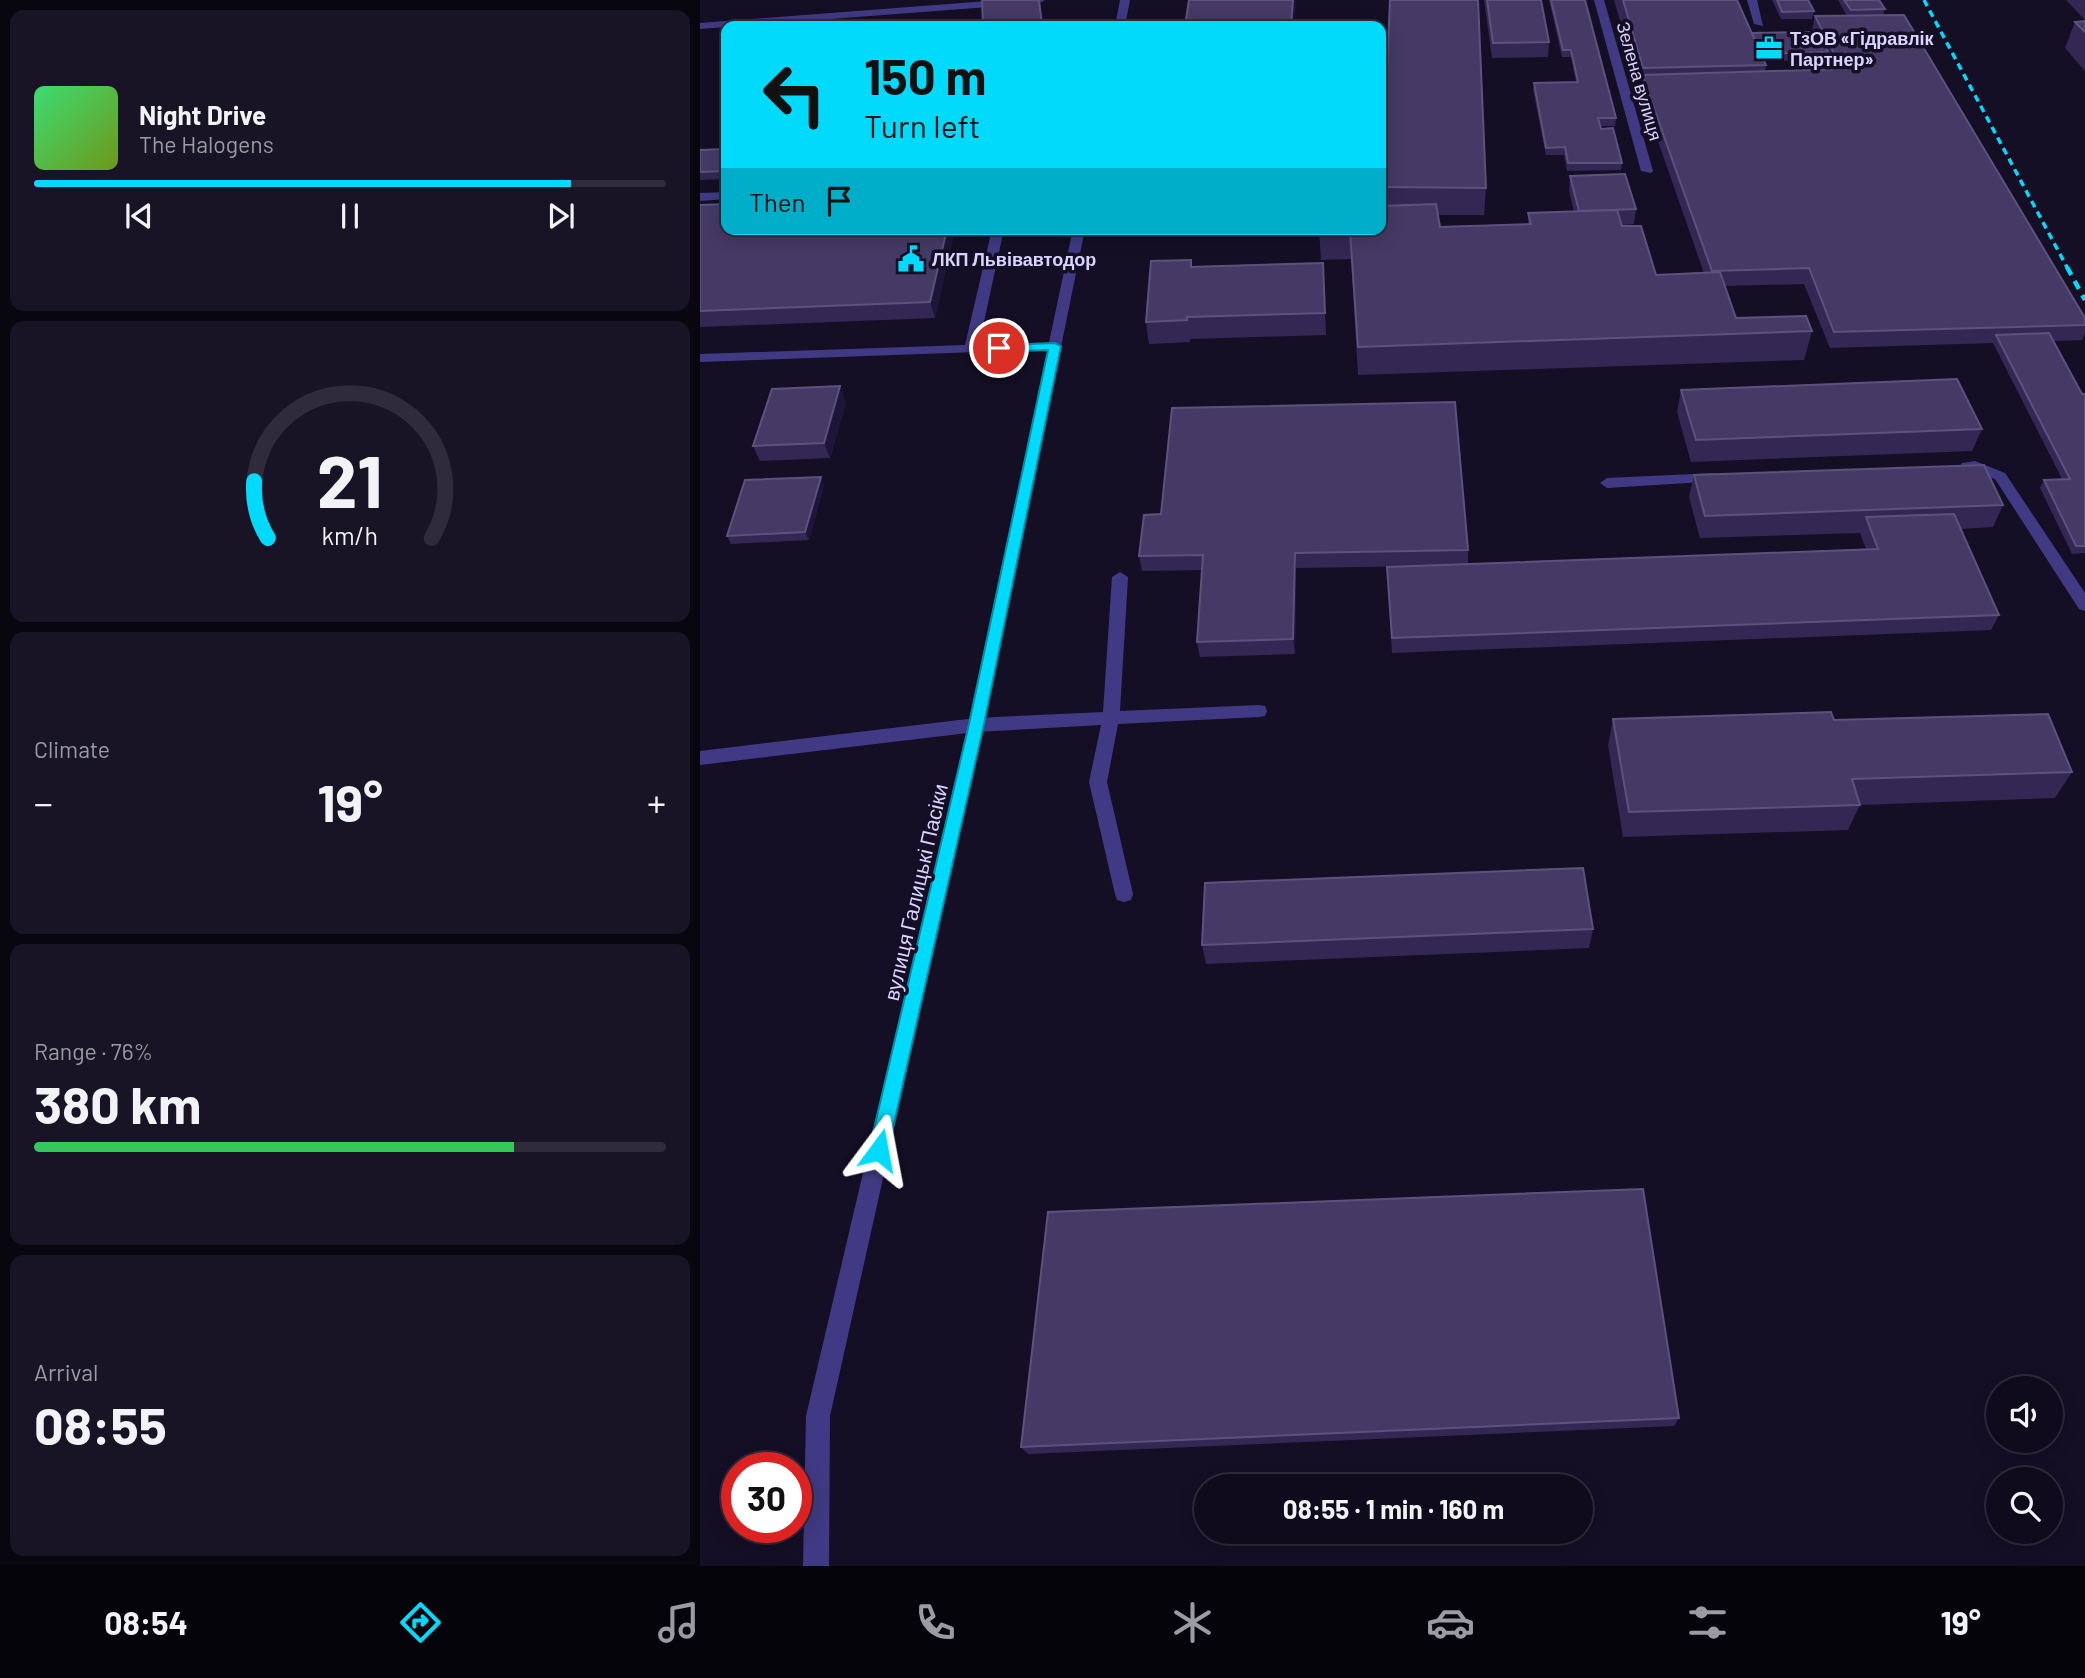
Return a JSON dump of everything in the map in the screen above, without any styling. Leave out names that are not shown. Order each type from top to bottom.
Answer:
[{"type":"street","points":[[765,21],[1040,0]]},
{"type":"street","points":[[1121,21],[1125,0]]},
{"type":"street","name":"Зелена вулиця","points":[[1599,0],[1647,171]]},
{"type":"street","points":[[1752,0],[1759,24]]},
{"type":"street","points":[[700,26],[721,24]]},
{"type":"street","points":[[700,197],[721,196]]},
{"type":"street","points":[[971,349],[998,235]]},
{"type":"street","name":"вулиця Галицькі Пасіки","points":[[816,1566],[818,1416],[976,724],[1078,235]]},
{"type":"street","points":[[700,358],[1055,346]]},
{"type":"street","points":[[1948,467],[1975,466],[2000,477],[2085,605]]},
{"type":"street","points":[[1607,483],[1730,477]]},
{"type":"street","points":[[1120,577],[1111,719],[1098,782],[1124,894]]},
{"type":"street","points":[[700,758],[976,724],[1259,711]]},
{"type":"building","points":[[982,0],[1039,0],[1041,21],[983,21]]},
{"type":"building","points":[[1189,0],[1293,0],[1291,21],[1186,21]]},
{"type":"building","points":[[1390,0],[1478,0],[1486,188],[1386,187]]},
{"type":"building","points":[[1487,0],[1541,0],[1549,42],[1493,43]]},
{"type":"building","points":[[1551,0],[1585,0],[1616,118],[1598,118],[1601,129],[1613,128],[1622,163],[1568,163],[1565,147],[1546,148],[1534,83],[1578,82],[1571,50],[1563,50]]},
{"type":"building","points":[[1623,0],[1737,0],[1766,65],[1643,68]]},
{"type":"building","points":[[1777,0],[1808,0],[1814,11],[1782,12]]},
{"type":"building","points":[[1844,0],[1879,0],[1885,9],[1851,10]]},
{"type":"building","points":[[1904,15],[2085,318],[2085,325],[1834,332],[1809,268],[1712,271],[1642,75],[1842,69],[1815,16]]},
{"type":"building","points":[[2085,21],[2085,32],[2075,22]]},
{"type":"building","points":[[1818,32],[1828,52],[1761,54],[1752,33]]},
{"type":"building","points":[[721,149],[721,171],[700,172],[700,150]]},
{"type":"building","points":[[1625,174],[1636,209],[1579,211],[1570,176]]},
{"type":"building","points":[[721,204],[721,235],[946,235],[930,302],[700,311],[700,205]]},
{"type":"building","points":[[1436,204],[1440,227],[1531,224],[1528,213],[1617,210],[1622,226],[1641,226],[1656,275],[1720,272],[1736,318],[1806,316],[1812,331],[1358,347],[1350,235],[1386,235],[1386,206]]},
{"type":"building","points":[[1191,260],[1191,267],[1323,263],[1325,313],[1187,317],[1187,320],[1146,322],[1151,261]]},
{"type":"building","points":[[2049,333],[2082,394],[2085,394],[2085,546],[2076,546],[2044,480],[2070,479],[1996,335]]},
{"type":"building","points":[[1957,379],[1982,429],[1696,440],[1681,390]]},
{"type":"building","points":[[840,386],[824,443],[753,446],[772,389]]},
{"type":"building","points":[[1455,402],[1468,550],[1295,553],[1293,639],[1197,642],[1203,555],[1139,556],[1144,515],[1161,514],[1172,408]]},
{"type":"building","points":[[1984,465],[2003,505],[1705,516],[1694,475]]},
{"type":"building","points":[[821,477],[805,532],[727,536],[745,480]]},
{"type":"building","points":[[1954,514],[1999,615],[1392,638],[1387,567],[1878,549],[1866,517]]},
{"type":"building","points":[[1831,712],[1834,720],[2048,714],[2072,772],[1852,779],[1860,805],[1629,812],[1613,719]]},
{"type":"building","points":[[1583,868],[1593,929],[1202,945],[1205,883]]},
{"type":"building","points":[[1643,1189],[1679,1418],[1021,1447],[1048,1212]]},
{"type":"railway","points":[[1924,0],[2068,269]]},
{"type":"railway","points":[[2067,267],[2085,300]]},
{"type":"place","name":"ТзОВ «Гідравлік Партнер»","points":[[1769,48]]},
{"type":"place","name":"ЛКП Львівавтодор","points":[[911,259]]},
{"type":"route","points":[[879,1150],[976,724],[1055,346],[999,348]]}]
